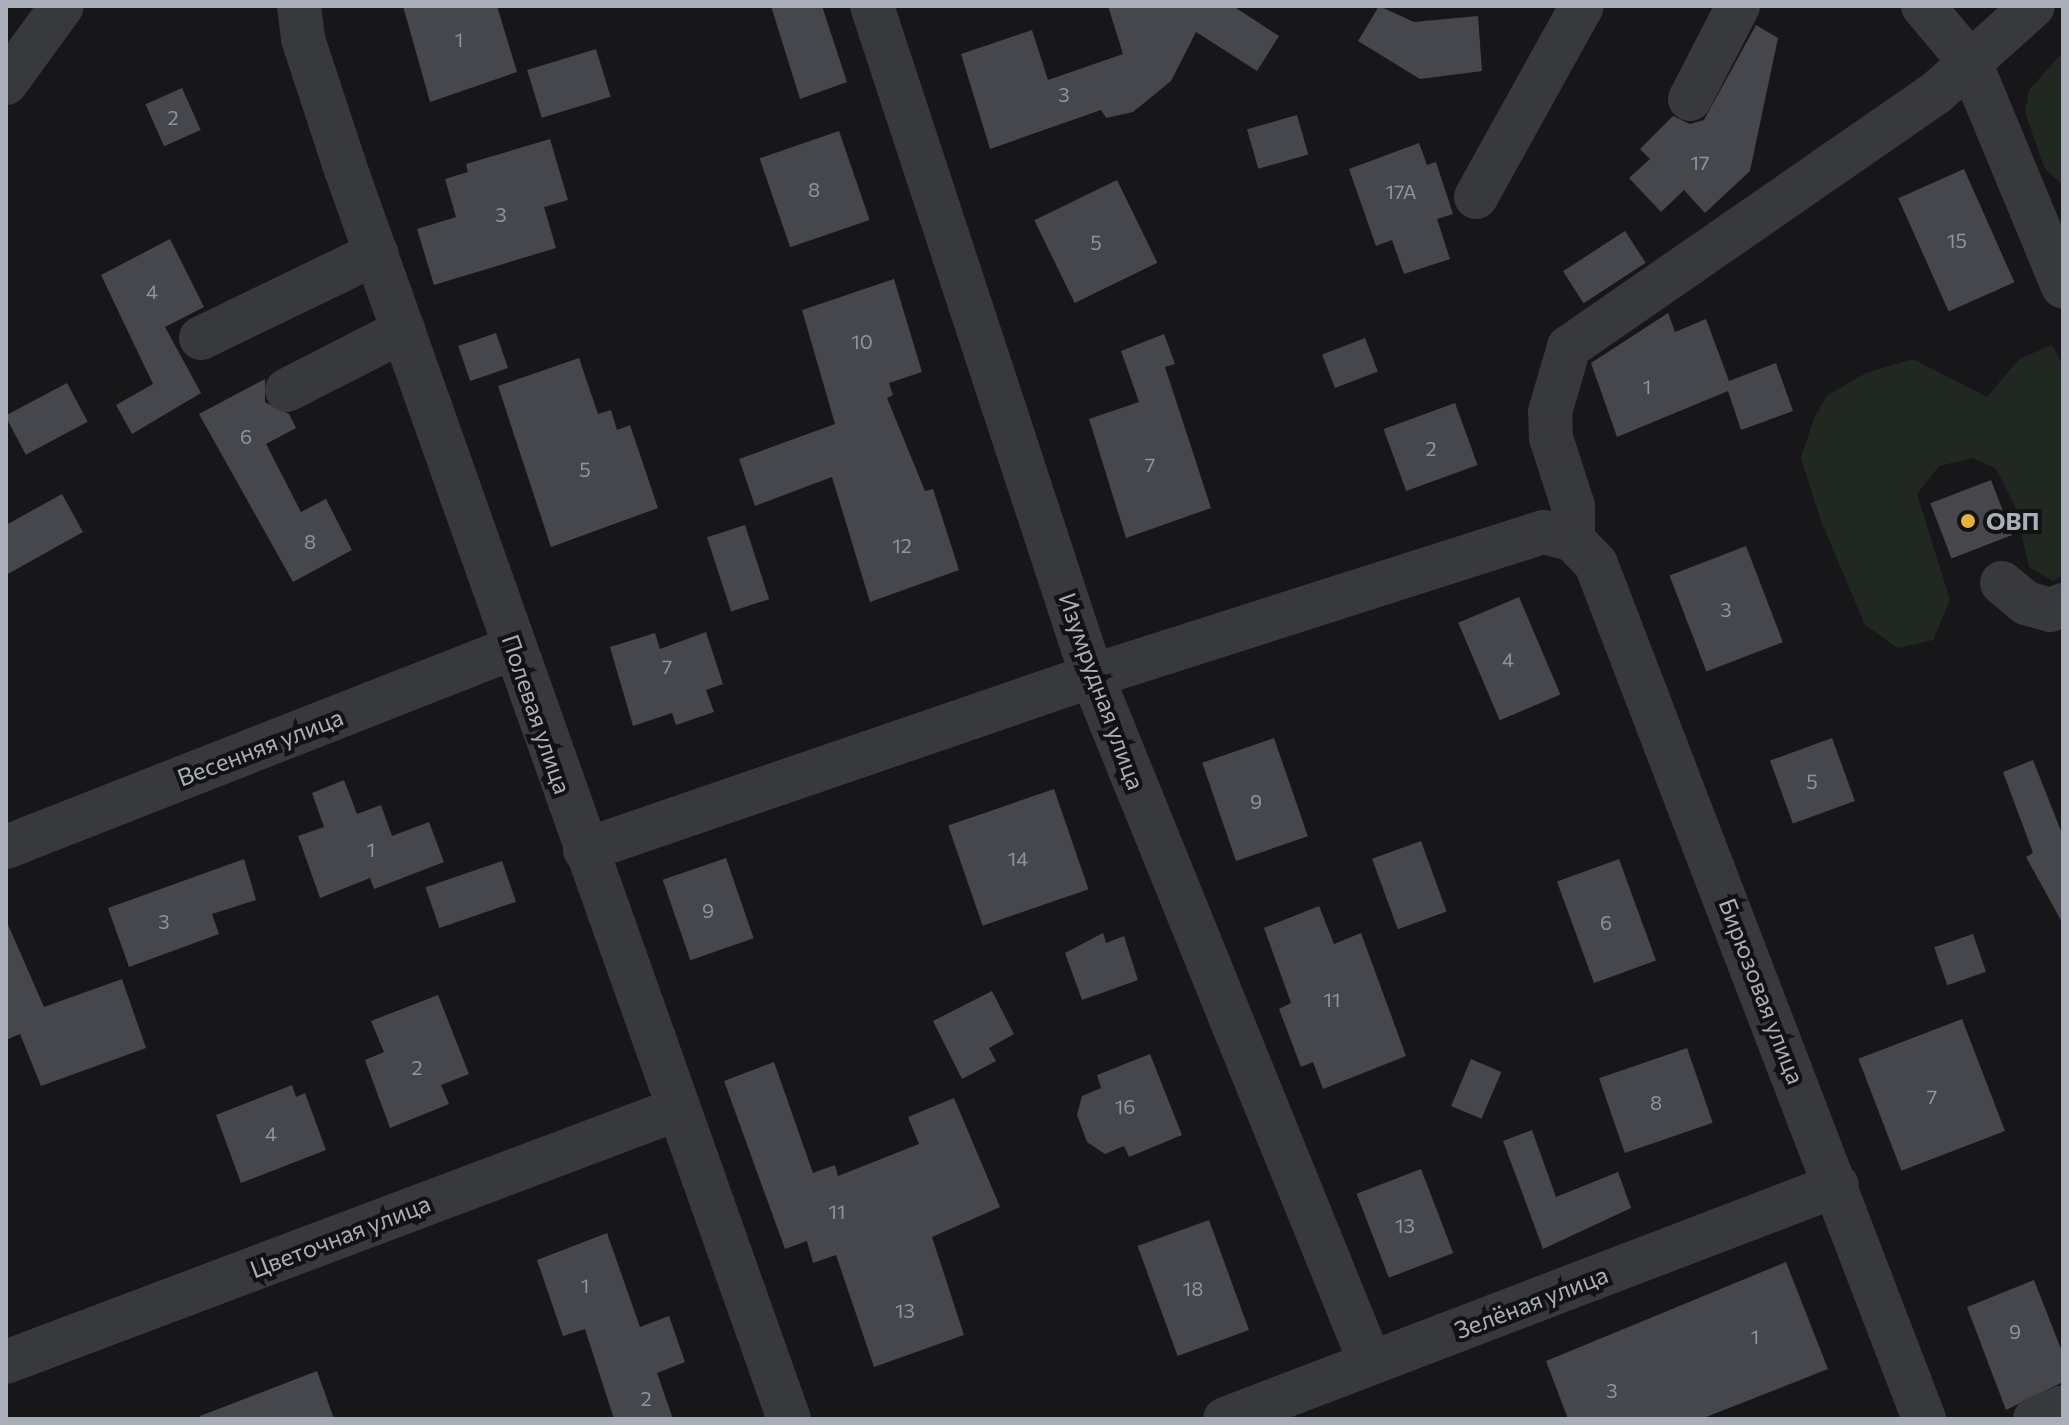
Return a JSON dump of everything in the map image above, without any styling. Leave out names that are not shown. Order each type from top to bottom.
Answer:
[{"type":"street","points":[[6,83],[62,6]]},
{"type":"street","name":"Полевая улица","points":[[299,6],[303,39],[513,648],[675,1110],[789,1419]]},
{"type":"street","name":"Изумрудная улица","points":[[872,6],[1092,676],[1370,1362]]},
{"type":"street","points":[[1476,197],[1582,6]]},
{"type":"street","points":[[1690,99],[1738,6]]},
{"type":"street","points":[[1923,6],[1970,62],[2052,227],[2063,286]]},
{"type":"street","name":"Бирюзовая улица","points":[[1924,1419],[1837,1185],[1584,552],[1551,438],[1558,370],[1569,347],[1936,93],[2033,6]]},
{"type":"street","points":[[201,338],[377,253]]},
{"type":"street","points":[[287,390],[404,330]]},
{"type":"street","points":[[585,850],[1092,676],[1544,532],[1584,552]]},
{"type":"street","points":[[2002,583],[2026,603],[2050,610],[2063,605]]},
{"type":"street","name":"Весенняя улица","points":[[6,847],[513,648]]},
{"type":"street","name":"Цветочная улица","points":[[6,1362],[675,1110]]},
{"type":"street","name":"Зелёная улица","points":[[1225,1419],[1837,1185]]},
{"type":"street","points":[[2035,1419],[2063,1407]]},
{"type":"shaded area","points":[[2063,52],[2063,185],[2045,169],[2025,113],[2029,90]]},
{"type":"shaded area","points":[[2052,345],[2063,366],[2063,575],[2053,581],[2029,567],[2015,506],[1996,469],[1973,458],[1939,466],[1917,494],[1950,600],[1933,640],[1898,648],[1865,625],[1821,521],[1801,458],[1815,416],[1828,395],[1866,373],[1913,359],[1987,397],[2019,359]]},
{"type":"building","points":[[403,6],[497,6],[517,72],[430,102]]},
{"type":"building","points":[[771,6],[822,6],[847,82],[800,99]]},
{"type":"building","points":[[1108,6],[1233,6],[1279,36],[1257,71],[1196,32],[1171,81],[1133,112],[1106,118],[1101,110],[990,149],[961,54],[1032,30],[1048,80],[1123,54]]},
{"type":"building","points":[[1379,6],[1414,22],[1478,16],[1482,71],[1420,79],[1358,41]]},
{"type":"building","points":[[1756,25],[1778,38],[1750,171],[1705,213],[1684,190],[1661,212],[1629,178],[1650,159],[1640,149],[1673,116],[1690,124],[1704,120]]},
{"type":"building","points":[[596,49],[611,97],[542,118],[527,70]]},
{"type":"building","points":[[182,88],[201,130],[164,146],[145,104]]},
{"type":"building","points":[[1297,115],[1308,154],[1258,169],[1247,129]]},
{"type":"building","points":[[839,131],[870,220],[790,247],[760,158]]},
{"type":"building","points":[[550,139],[568,200],[544,207],[556,248],[434,285],[417,229],[456,217],[445,179],[468,172],[466,164]]},
{"type":"building","points":[[1419,143],[1427,165],[1436,162],[1453,214],[1437,219],[1450,259],[1404,274],[1392,240],[1376,246],[1349,169]]},
{"type":"building","points":[[1964,169],[2014,282],[1949,312],[1898,198]]},
{"type":"building","points":[[1117,180],[1157,263],[1075,303],[1034,220]]},
{"type":"building","points":[[1625,231],[1646,263],[1584,303],[1563,271]]},
{"type":"building","points":[[170,239],[204,307],[165,327],[201,393],[132,434],[116,405],[153,384],[101,275]]},
{"type":"building","points":[[894,279],[922,372],[889,383],[893,395],[887,398],[925,491],[933,489],[959,570],[870,602],[832,477],[755,506],[739,459],[835,424],[802,310]]},
{"type":"building","points":[[1668,313],[1675,332],[1706,319],[1729,381],[1776,363],[1793,411],[1741,430],[1728,391],[1617,437],[1591,363]]},
{"type":"building","points":[[496,333],[508,368],[470,381],[458,346]]},
{"type":"building","points":[[1164,334],[1175,364],[1165,367],[1211,508],[1126,538],[1089,419],[1139,402],[1121,351]]},
{"type":"building","points":[[1365,338],[1378,372],[1335,388],[1322,354]]},
{"type":"building","points":[[579,358],[598,414],[611,410],[617,430],[630,425],[658,508],[551,547],[498,386]]},
{"type":"building","points":[[265,379],[265,402],[289,414],[296,428],[266,444],[301,512],[326,499],[352,550],[293,582],[199,414]]},
{"type":"building","points":[[67,383],[88,422],[26,455],[6,415]]},
{"type":"building","points":[[1455,403],[1478,465],[1406,491],[1384,429]]},
{"type":"building","points":[[1991,480],[2012,535],[1951,558],[1930,503]]},
{"type":"building","points":[[62,494],[83,532],[6,575],[6,525]]},
{"type":"building","points":[[745,525],[769,599],[731,612],[707,537]]},
{"type":"building","points":[[1746,546],[1783,642],[1706,672],[1669,575]]},
{"type":"building","points":[[1519,597],[1560,695],[1500,720],[1458,623]]},
{"type":"building","points":[[706,632],[723,684],[706,690],[714,712],[676,725],[672,713],[633,726],[610,647],[655,633],[660,649]]},
{"type":"building","points":[[1274,738],[1308,836],[1236,861],[1202,763]]},
{"type":"building","points":[[1832,738],[1855,801],[1793,824],[1770,761]]},
{"type":"building","points":[[2033,760],[2063,836],[2063,924],[2026,857],[2033,853],[2003,772]]},
{"type":"building","points":[[344,780],[357,814],[381,805],[392,836],[429,822],[444,862],[374,889],[370,878],[320,898],[298,836],[324,827],[312,793]]},
{"type":"building","points":[[1054,789],[1089,889],[983,926],[948,825]]},
{"type":"building","points":[[1421,841],[1447,911],[1398,929],[1372,859]]},
{"type":"building","points":[[726,858],[754,938],[690,960],[663,880]]},
{"type":"building","points":[[244,859],[256,900],[212,914],[219,934],[129,967],[108,908]]},
{"type":"building","points":[[1619,859],[1656,960],[1594,983],[1557,882]]},
{"type":"building","points":[[502,861],[516,902],[439,928],[425,887]]},
{"type":"building","points":[[1319,906],[1334,944],[1361,933],[1406,1056],[1323,1089],[1313,1062],[1301,1067],[1279,1009],[1291,1003],[1264,928]]},
{"type":"building","points":[[6,920],[44,1007],[122,979],[146,1048],[41,1086],[20,1034],[6,1040]]},
{"type":"building","points":[[1103,933],[1106,943],[1124,936],[1138,980],[1082,1000],[1065,953]]},
{"type":"building","points":[[1973,934],[1986,972],[1947,985],[1934,947]]},
{"type":"building","points":[[992,991],[1014,1034],[989,1048],[996,1061],[962,1079],[933,1021]]},
{"type":"building","points":[[438,995],[469,1074],[441,1085],[449,1104],[390,1128],[365,1060],[384,1052],[371,1021]]},
{"type":"building","points":[[1962,1019],[2005,1131],[1901,1171],[1858,1059]]},
{"type":"building","points":[[1687,1048],[1713,1123],[1625,1153],[1599,1078]]},
{"type":"building","points":[[1150,1054],[1182,1135],[1129,1157],[1124,1146],[1105,1154],[1087,1142],[1077,1115],[1082,1096],[1101,1088],[1097,1075]]},
{"type":"building","points":[[1471,1059],[1501,1072],[1481,1119],[1451,1106]]},
{"type":"building","points":[[774,1062],[813,1173],[835,1165],[838,1176],[919,1144],[908,1117],[954,1098],[1000,1207],[932,1237],[964,1335],[874,1367],[836,1255],[813,1263],[807,1241],[785,1249],[724,1081]]},
{"type":"building","points":[[292,1085],[296,1097],[305,1093],[326,1150],[241,1183],[216,1115]]},
{"type":"building","points":[[1532,1130],[1556,1197],[1618,1172],[1631,1208],[1543,1249],[1503,1141]]},
{"type":"building","points":[[1421,1169],[1453,1253],[1389,1278],[1357,1194]]},
{"type":"building","points":[[1209,1220],[1249,1330],[1178,1356],[1138,1246]]},
{"type":"building","points":[[607,1233],[640,1327],[669,1316],[685,1362],[657,1373],[673,1419],[614,1419],[585,1329],[563,1336],[537,1260]]},
{"type":"building","points":[[1786,1262],[1828,1369],[1701,1419],[1568,1419],[1546,1361]]},
{"type":"building","points":[[2034,1280],[2063,1354],[2063,1382],[2006,1410],[1967,1307]]},
{"type":"building","points":[[317,1371],[334,1419],[201,1419],[200,1416]]},
{"type":"place","name":"ОВП","points":[[1968,521]]}]
